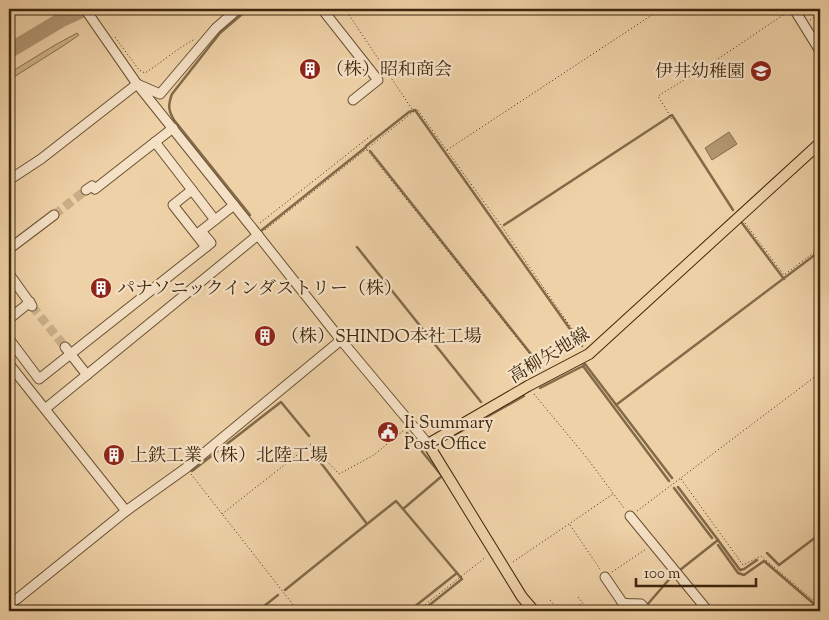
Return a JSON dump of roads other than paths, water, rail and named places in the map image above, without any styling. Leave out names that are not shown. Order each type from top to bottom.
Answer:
[{"type":"main road","name":"高柳矢地線","points":[[428,444],[528,386],[589,354],[820,143]]},
{"type":"main road","points":[[428,444],[522,597],[534,611]]},
{"type":"street","points":[[85,9],[137,84],[341,340],[428,444]]},
{"type":"street","points":[[137,84],[160,94],[216,28],[238,9]]},
{"type":"street","points":[[322,9],[378,80],[353,100]]},
{"type":"street","points":[[790,11],[804,25],[820,51]]},
{"type":"street","points":[[9,180],[40,159],[137,84]]},
{"type":"street","points":[[86,190],[92,186],[95,189],[173,128]]},
{"type":"street","points":[[155,142],[216,220]]},
{"type":"street","points":[[192,190],[173,205],[206,247]]},
{"type":"street","points":[[9,339],[39,379],[68,350],[211,243],[201,231],[234,205]]},
{"type":"street","points":[[9,249],[54,215]]},
{"type":"street","points":[[45,409],[256,232]]},
{"type":"street","points":[[9,274],[31,304],[9,319]]},
{"type":"street","points":[[13,602],[126,511],[186,468],[341,340]]},
{"type":"street","points":[[68,350],[87,375]]},
{"type":"street","points":[[9,364],[126,511]]},
{"type":"street","points":[[630,516],[708,611]]},
{"type":"street","points":[[605,576],[622,602],[625,604],[641,604],[647,611]]},
{"type":"waterway","points":[[9,51],[61,20],[85,9]]},
{"type":"waterway","points":[[248,9],[220,33],[172,94],[169,107],[174,120],[250,215]]},
{"type":"waterway","points":[[366,146],[409,112],[415,110],[582,346]]},
{"type":"waterway","points":[[504,225],[672,115],[733,210]]},
{"type":"waterway","points":[[262,230],[366,147]]},
{"type":"waterway","points":[[370,151],[542,368]]},
{"type":"waterway","points":[[742,223],[784,279]]},
{"type":"waterway","points":[[357,247],[481,402]]},
{"type":"waterway","points":[[616,405],[820,251]]},
{"type":"waterway","points":[[540,388],[585,364],[672,478]]},
{"type":"waterway","points":[[583,366],[669,481]]},
{"type":"waterway","points":[[449,438],[524,396]]},
{"type":"waterway","points":[[192,471],[281,402],[309,436]]},
{"type":"waterway","points":[[367,524],[396,501],[403,509],[442,476],[407,433]]},
{"type":"waterway","points":[[285,590],[367,524],[312,451]]},
{"type":"waterway","points":[[678,487],[718,540]]},
{"type":"waterway","points":[[674,488],[712,538]]},
{"type":"waterway","points":[[403,509],[457,573],[409,611]]},
{"type":"waterway","points":[[767,553],[779,565],[820,534]]},
{"type":"waterway","points":[[680,570],[718,540],[740,570],[757,560]]},
{"type":"waterway","points":[[718,545],[738,573],[744,575],[764,561],[820,609]]},
{"type":"waterway","points":[[422,611],[462,579],[457,573]]},
{"type":"waterway","points":[[647,605],[672,576]]},
{"type":"waterway","points":[[258,611],[278,595]]},
{"type":"waterway","points":[[9,606],[15,611]]},
{"type":"tunnel","points":[[54,215],[86,190]]},
{"type":"tunnel","points":[[32,306],[65,347]]},
{"type":"place","name":"（株）昭和商会","points":[[310,69]]},
{"type":"place","name":"伊井幼稚園","points":[[761,71]]},
{"type":"place","name":"パナソニックインダストリー（株）","points":[[101,288]]},
{"type":"place","name":"（株）SHINDO本社工場","points":[[265,336]]},
{"type":"place","name":"Ii Summary Post Office","points":[[388,432]]},
{"type":"place","name":"上鉄工業（株）北陸工場","points":[[114,455]]}]
